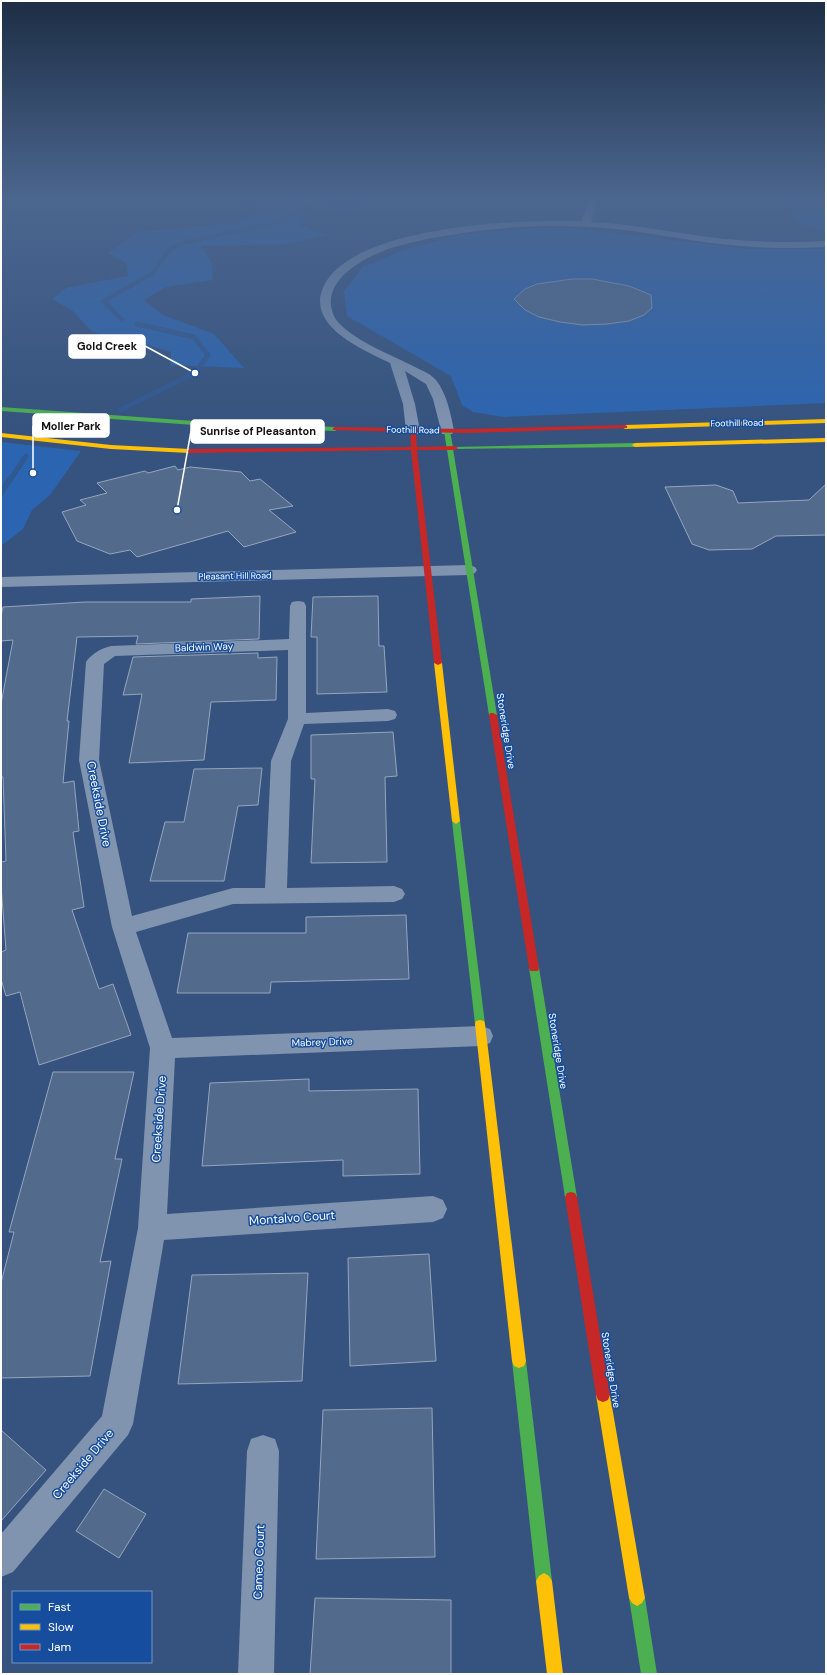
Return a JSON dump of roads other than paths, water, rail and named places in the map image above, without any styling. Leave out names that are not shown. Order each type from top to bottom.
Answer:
[{"type":"main road","name":"Foothill Road","points":[[1,409],[257,427],[413,431],[826,421]]},
{"type":"main road","points":[[413,431],[555,1674]]},
{"type":"main road","name":"Stoneridge Drive","points":[[447,431],[649,1674]]},
{"type":"main road","name":"Foothill Road","points":[[1,435],[111,447],[170,451],[450,448],[826,440]]},
{"type":"street","points":[[337,274],[330,283],[326,294],[326,308],[334,325],[432,382],[445,417],[447,431]]},
{"type":"street","points":[[395,361],[407,392],[413,431]]},
{"type":"street","name":"Pleasant Hill Road","points":[[1,582],[469,570]]},
{"type":"street","points":[[276,896],[281,762],[297,719],[298,606]]},
{"type":"street","name":"Baldwin Way","points":[[111,651],[298,644]]},
{"type":"street","name":"Creekside Drive","points":[[1,1560],[117,1424],[152,1228],[163,1048],[124,926],[89,760],[95,662],[111,651]]},
{"type":"street","points":[[297,719],[388,715]]},
{"type":"street","points":[[124,926],[233,896],[394,894]]},
{"type":"street","name":"Mabrey Drive","points":[[163,1048],[481,1036]]},
{"type":"street","name":"Montalvo Court","points":[[152,1228],[433,1209]]},
{"type":"street","name":"Cameo Court","points":[[256,1674],[263,1451]]},
{"type":"waterway","points":[[122,320],[104,301],[151,274]]},
{"type":"waterway","points":[[120,410],[195,373],[208,355],[194,337],[137,324]]},
{"type":"waterway","points":[[10,480],[26,456]]},
{"type":"waterway","points":[[1,493],[10,479]]},
{"type":"place","name":"Gold Creek","points":[[195,373]]},
{"type":"place","name":"Moller Park","points":[[33,473]]},
{"type":"place","name":"Sunrise of Pleasanton","points":[[177,510]]}]
